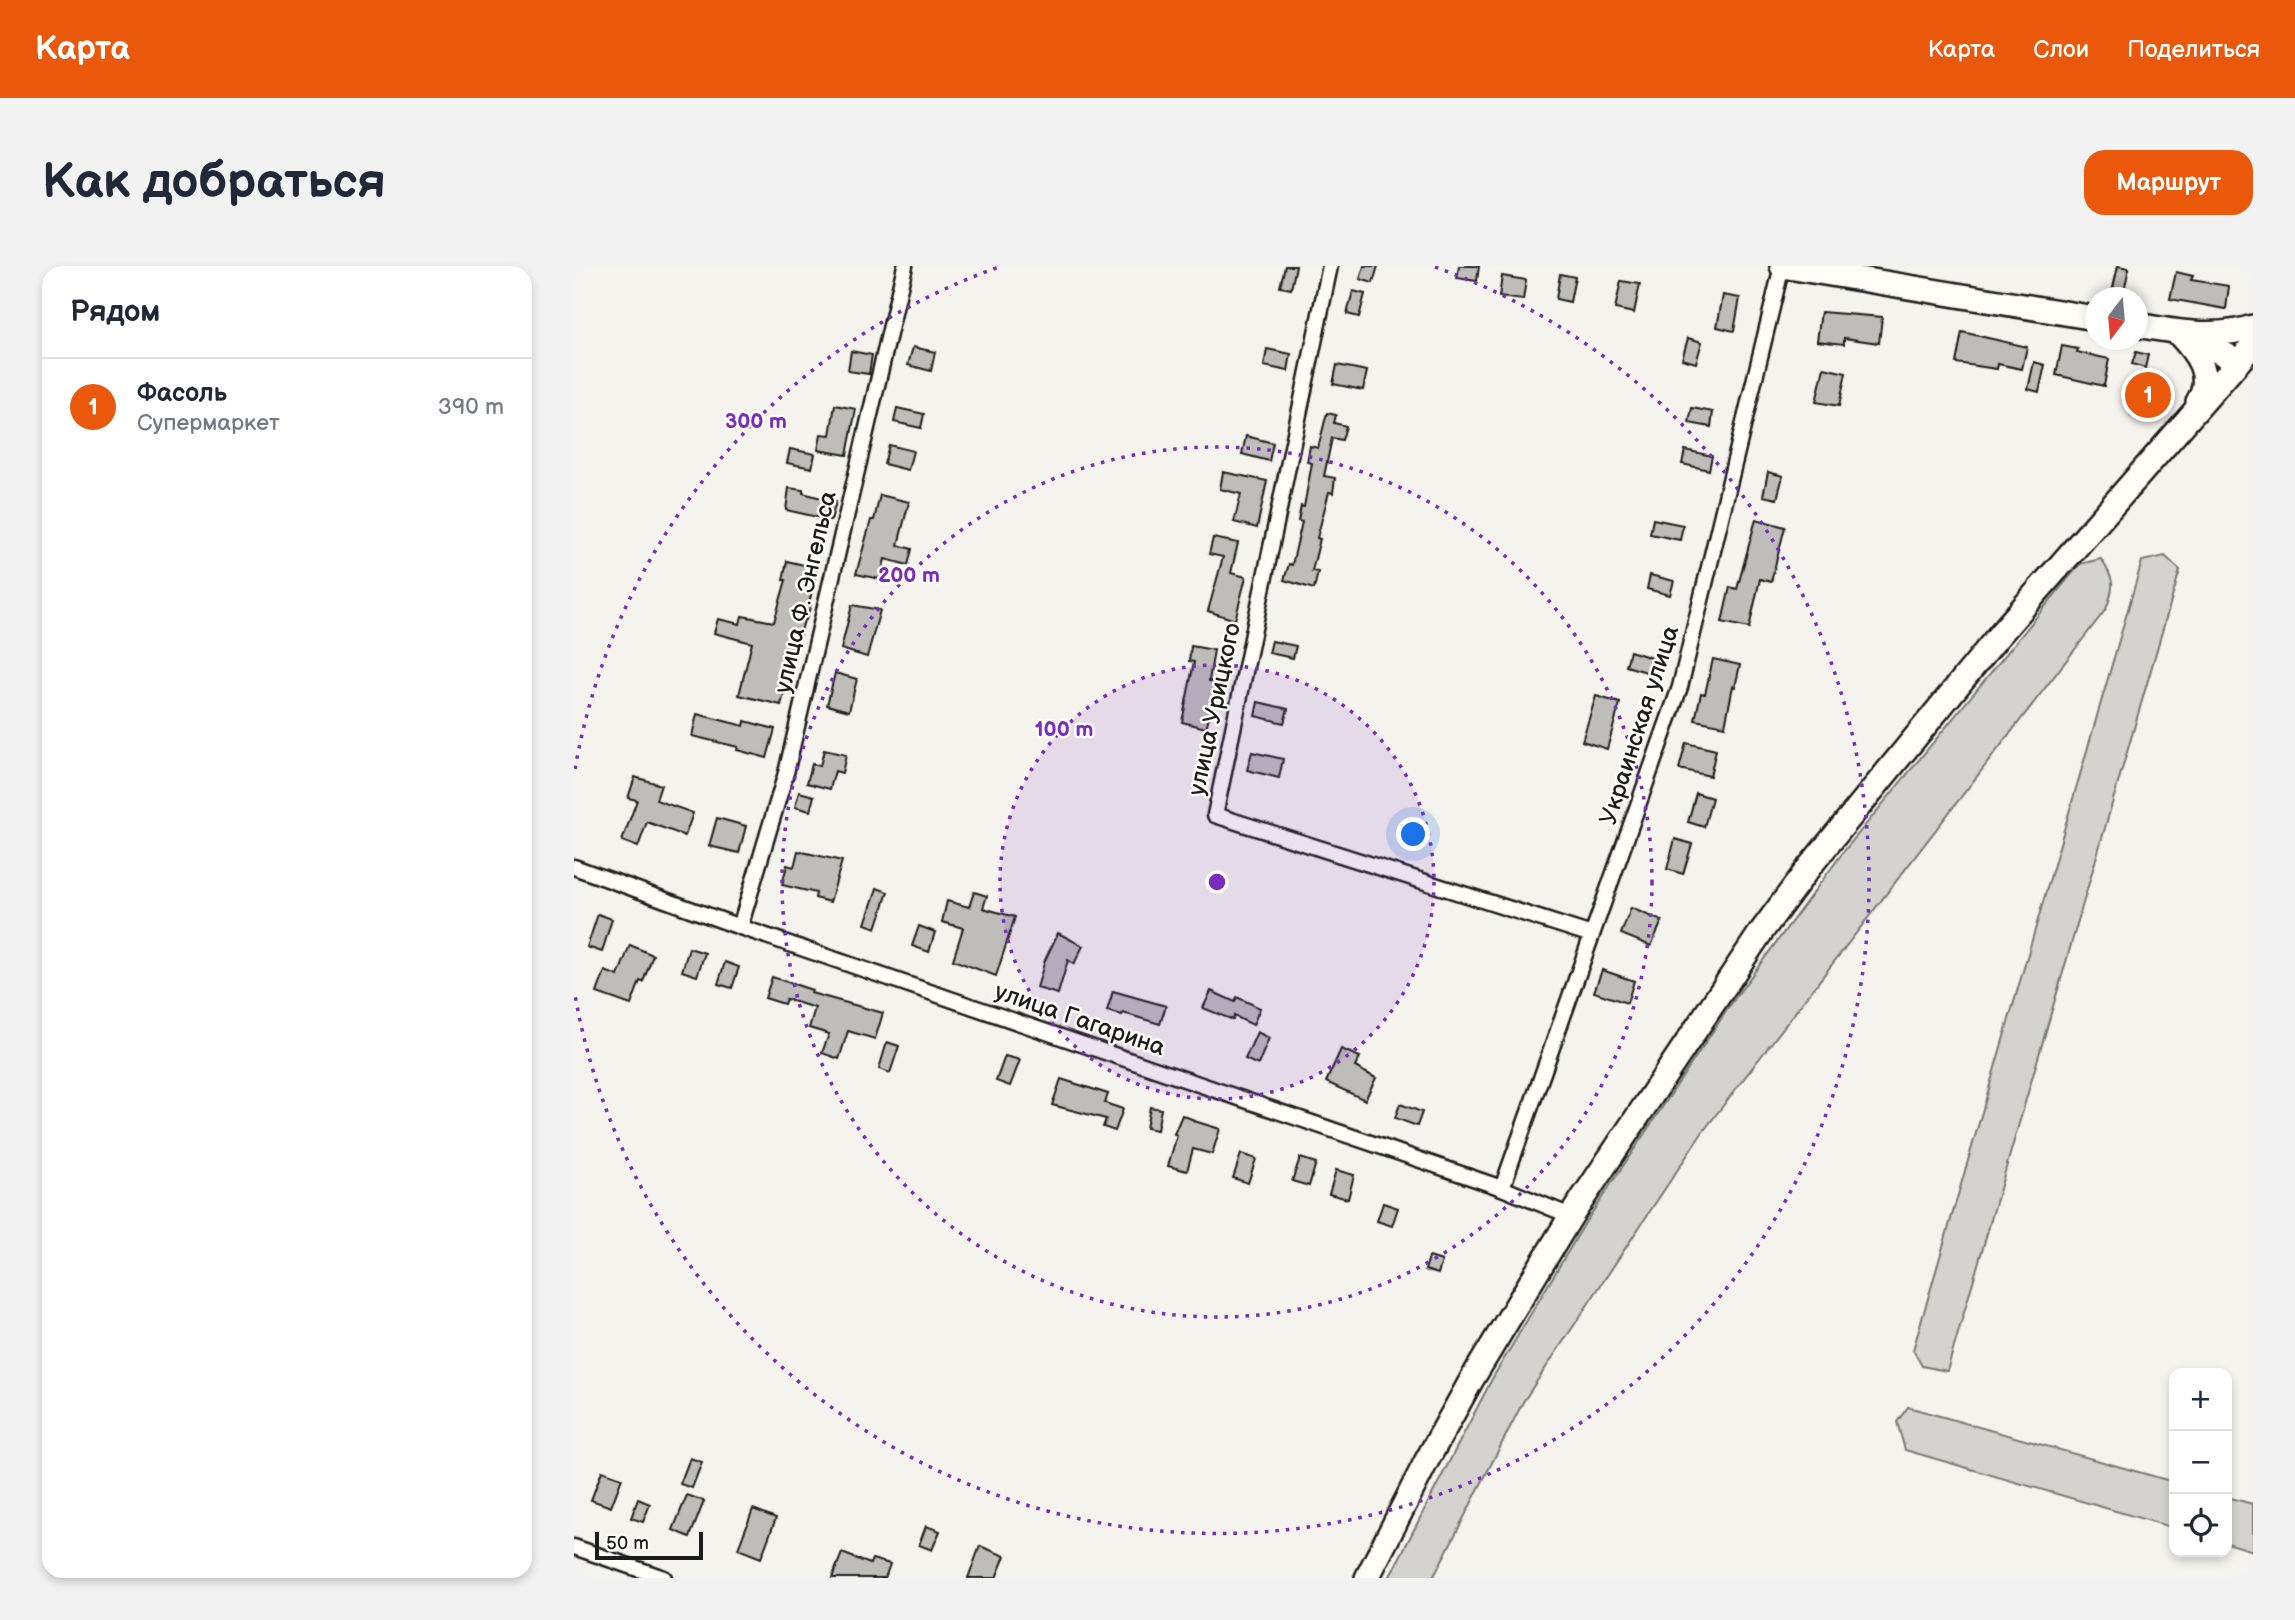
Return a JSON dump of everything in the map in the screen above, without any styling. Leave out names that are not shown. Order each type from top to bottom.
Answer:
[{"type":"main road","points":[[1782,266],[2085,316]]},
{"type":"main road","points":[[1367,1578],[1472,1379],[1571,1216],[1761,932],[1810,866],[2000,635],[2246,353],[2177,332],[2148,327]]},
{"type":"main road","points":[[2177,332],[2222,333],[2253,327]]},
{"type":"main road","points":[[2177,332],[2195,351],[2203,365],[2205,379],[2202,395],[2186,420]]},
{"type":"street","name":"улица Ф. Энгельса","points":[[740,927],[786,773],[905,266]]},
{"type":"street","name":"улица Урицкого","points":[[1330,266],[1215,815],[1592,935]]},
{"type":"street","name":"Украинская улица","points":[[1502,1188],[1681,687],[1782,266]]},
{"type":"street","name":"улица Гагарина","points":[[574,867],[740,927],[1502,1188],[1571,1216]]},
{"type":"street","points":[[574,1547],[664,1578]]},
{"type":"shaded area","points":[[2165,556],[2180,570],[1947,1371],[1922,1366],[1913,1350],[2142,561]]},
{"type":"shaded area","points":[[2101,559],[2112,583],[2106,609],[1702,1133],[1523,1402],[1433,1578],[1389,1578],[1492,1379],[1585,1223],[1735,998],[1844,851],[2080,564]]},
{"type":"shaded area","points":[[1908,1407],[2169,1481],[2169,1527],[1905,1450],[1897,1422]]},
{"type":"shaded area","points":[[2232,1498],[2253,1504],[2253,1551],[2232,1545]]},
{"type":"building","points":[[1285,266],[1296,266],[1291,289],[1280,287]]},
{"type":"building","points":[[1364,266],[1378,266],[1373,283],[1360,279]]},
{"type":"building","points":[[1459,266],[1479,266],[1477,281],[1457,278]]},
{"type":"building","points":[[2118,266],[2129,268],[2125,287],[2113,287]]},
{"type":"building","points":[[2176,272],[2193,276],[2191,280],[2229,286],[2226,309],[2170,299]]},
{"type":"building","points":[[1560,274],[1575,277],[1570,302],[1556,299]]},
{"type":"building","points":[[1502,276],[1526,280],[1523,300],[1499,297]]},
{"type":"building","points":[[1621,281],[1640,284],[1634,313],[1615,309]]},
{"type":"building","points":[[1353,291],[1365,294],[1359,317],[1347,314]]},
{"type":"building","points":[[1723,295],[1740,298],[1734,331],[1717,327]]},
{"type":"building","points":[[1821,312],[1882,317],[1879,343],[1844,338],[1844,344],[1817,341]]},
{"type":"building","points":[[1962,332],[2027,347],[2022,369],[1998,364],[1997,369],[1956,363]]},
{"type":"building","points":[[1688,338],[1702,342],[1696,363],[1682,359]]},
{"type":"building","points":[[2062,346],[2109,359],[2104,386],[2056,375]]},
{"type":"building","points":[[913,347],[935,352],[931,371],[908,365]]},
{"type":"building","points":[[1267,349],[1291,354],[1288,371],[1264,366]]},
{"type":"building","points":[[851,351],[872,355],[869,374],[848,371]]},
{"type":"building","points":[[2136,352],[2148,355],[2145,368],[2132,364]]},
{"type":"building","points":[[2034,362],[2045,365],[2039,392],[2028,389]]},
{"type":"building","points":[[1337,365],[1367,371],[1363,390],[1333,384]]},
{"type":"building","points":[[1824,368],[1846,373],[1839,406],[1816,402]]},
{"type":"building","points":[[2137,377],[2154,380],[2163,388],[2160,402],[2147,419],[2131,416]]},
{"type":"building","points":[[835,405],[856,409],[847,455],[818,450],[821,434],[830,435]]},
{"type":"building","points":[[897,408],[924,414],[921,428],[894,422]]},
{"type":"building","points":[[1692,408],[1713,412],[1711,427],[1689,423]]},
{"type":"building","points":[[1327,413],[1336,415],[1334,423],[1346,426],[1342,440],[1332,438],[1324,476],[1335,478],[1333,493],[1329,492],[1317,538],[1320,539],[1312,571],[1318,572],[1314,589],[1284,580],[1289,564],[1292,565],[1302,522],[1298,521],[1301,506],[1304,507],[1312,463],[1307,462],[1310,446],[1318,448]]},
{"type":"building","points":[[1246,436],[1273,443],[1269,461],[1242,454]]},
{"type":"building","points":[[889,445],[913,451],[908,470],[884,464]]},
{"type":"building","points":[[790,449],[815,454],[812,468],[787,463]]},
{"type":"building","points":[[1685,450],[1712,456],[1709,470],[1682,464]]},
{"type":"building","points":[[1223,472],[1267,481],[1257,528],[1234,522],[1241,494],[1220,489]]},
{"type":"building","points":[[1768,472],[1783,476],[1777,499],[1763,496]]},
{"type":"building","points":[[789,488],[836,502],[831,520],[786,510]]},
{"type":"building","points":[[880,495],[909,502],[898,545],[912,549],[908,565],[885,559],[880,579],[856,574]]},
{"type":"building","points":[[1653,519],[1683,525],[1680,540],[1650,534]]},
{"type":"building","points":[[1756,519],[1785,527],[1771,582],[1760,579],[1749,628],[1722,622],[1730,587],[1737,589]]},
{"type":"building","points":[[1213,538],[1238,543],[1231,573],[1246,577],[1235,620],[1208,611],[1223,557],[1209,554]]},
{"type":"building","points":[[787,561],[817,568],[811,604],[804,620],[781,705],[739,695],[752,643],[714,633],[718,619],[740,624],[742,616],[774,622],[786,580],[783,580]]},
{"type":"building","points":[[1650,575],[1674,581],[1670,595],[1647,589]]},
{"type":"building","points":[[852,605],[880,610],[867,657],[841,649]]},
{"type":"building","points":[[1272,641],[1296,646],[1293,658],[1269,653]]},
{"type":"building","points":[[1191,646],[1214,650],[1209,681],[1218,683],[1206,728],[1182,722],[1194,662],[1189,661]]},
{"type":"building","points":[[1630,651],[1655,659],[1650,673],[1626,666]]},
{"type":"building","points":[[1713,659],[1740,665],[1725,726],[1695,720],[1701,693],[1705,694]]},
{"type":"building","points":[[835,673],[857,679],[849,711],[827,705]]},
{"type":"building","points":[[1596,696],[1620,703],[1607,749],[1582,741]]},
{"type":"building","points":[[1258,702],[1288,709],[1284,723],[1255,716]]},
{"type":"building","points":[[697,714],[744,726],[745,721],[775,729],[767,758],[737,750],[738,747],[692,736]]},
{"type":"building","points":[[1686,743],[1716,750],[1710,776],[1679,769]]},
{"type":"building","points":[[824,750],[846,755],[842,773],[835,771],[830,789],[807,783],[812,764],[820,766]]},
{"type":"building","points":[[1252,752],[1283,759],[1279,778],[1247,770]]},
{"type":"building","points":[[635,777],[661,785],[656,800],[693,813],[685,836],[647,822],[638,847],[622,841],[637,800],[628,798]]},
{"type":"building","points":[[799,792],[814,796],[810,811],[795,807]]},
{"type":"building","points":[[1696,793],[1712,798],[1704,827],[1688,822]]},
{"type":"building","points":[[717,818],[746,826],[739,853],[709,846]]},
{"type":"building","points":[[1675,839],[1692,844],[1683,874],[1667,869]]},
{"type":"building","points":[[798,851],[842,861],[830,902],[815,898],[816,893],[782,885],[787,865],[794,867]]},
{"type":"building","points":[[877,888],[888,892],[876,928],[865,924]]},
{"type":"building","points":[[974,892],[987,896],[983,908],[1015,917],[996,976],[953,960],[963,928],[942,922],[947,901],[969,907]]},
{"type":"building","points":[[1631,908],[1662,921],[1651,946],[1621,934]]},
{"type":"building","points":[[598,914],[612,919],[602,952],[587,947]]},
{"type":"building","points":[[919,926],[935,932],[929,952],[912,946]]},
{"type":"building","points":[[1058,933],[1083,946],[1074,964],[1068,960],[1058,994],[1037,988],[1045,960]]},
{"type":"building","points":[[630,945],[653,955],[631,1005],[597,993],[605,971],[618,976]]},
{"type":"building","points":[[689,948],[705,953],[697,976],[682,971]]},
{"type":"building","points":[[725,962],[739,967],[732,988],[718,984]]},
{"type":"building","points":[[1602,970],[1634,981],[1627,1003],[1594,992]]},
{"type":"building","points":[[772,977],[812,990],[811,993],[883,1013],[875,1039],[848,1031],[839,1059],[822,1053],[829,1034],[809,1028],[815,1008],[786,999],[784,1004],[765,998]]},
{"type":"building","points":[[1113,991],[1166,1006],[1160,1024],[1107,1011]]},
{"type":"building","points":[[1211,991],[1235,1002],[1237,997],[1260,1008],[1253,1025],[1234,1016],[1233,1020],[1203,1008]]},
{"type":"building","points":[[1257,1032],[1269,1038],[1258,1065],[1245,1059]]},
{"type":"building","points":[[887,1042],[899,1046],[890,1073],[879,1069]]},
{"type":"building","points":[[1341,1049],[1360,1057],[1355,1067],[1376,1078],[1365,1100],[1326,1082]]},
{"type":"building","points":[[1005,1056],[1020,1060],[1010,1086],[996,1081]]},
{"type":"building","points":[[1061,1079],[1108,1094],[1105,1103],[1123,1109],[1115,1131],[1103,1127],[1106,1119],[1052,1105]]},
{"type":"building","points":[[1400,1104],[1422,1112],[1417,1126],[1395,1118]]},
{"type":"building","points":[[1150,1107],[1161,1109],[1157,1130],[1146,1128]]},
{"type":"building","points":[[1182,1115],[1220,1129],[1212,1154],[1193,1149],[1187,1171],[1168,1166],[1177,1135],[1174,1134]]},
{"type":"building","points":[[1241,1154],[1256,1159],[1248,1183],[1233,1178]]},
{"type":"building","points":[[1300,1158],[1316,1163],[1309,1186],[1292,1181]]},
{"type":"building","points":[[1336,1170],[1354,1175],[1348,1199],[1329,1194]]},
{"type":"building","points":[[1383,1203],[1398,1208],[1392,1226],[1377,1221]]},
{"type":"building","points":[[1429,1257],[1442,1261],[1438,1274],[1425,1270]]},
{"type":"building","points":[[690,1458],[702,1462],[692,1488],[680,1484]]},
{"type":"building","points":[[602,1471],[622,1478],[611,1507],[591,1500]]},
{"type":"building","points":[[687,1495],[704,1501],[690,1537],[673,1530]]},
{"type":"building","points":[[638,1499],[650,1504],[643,1522],[631,1518]]},
{"type":"building","points":[[753,1509],[776,1518],[761,1558],[738,1549]]},
{"type":"building","points":[[926,1526],[940,1531],[932,1550],[919,1545]]},
{"type":"building","points":[[980,1546],[1005,1556],[996,1578],[968,1578]]},
{"type":"building","points":[[842,1553],[870,1564],[872,1559],[890,1564],[885,1578],[832,1578]]},
{"type":"place","name":"Фасоль","points":[[2148,395]]}]
